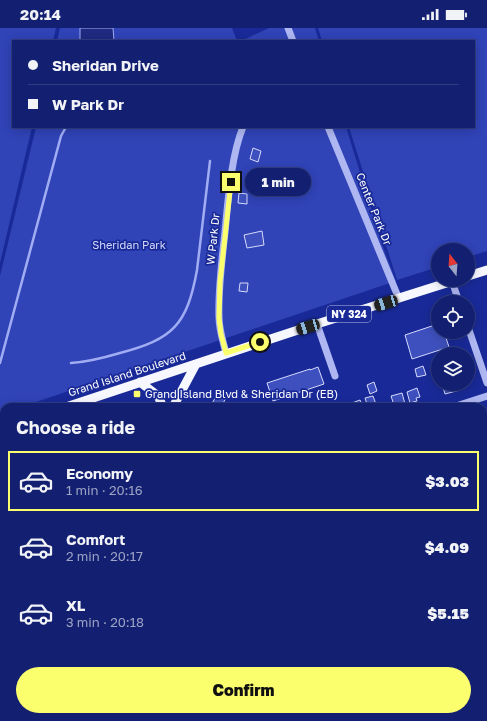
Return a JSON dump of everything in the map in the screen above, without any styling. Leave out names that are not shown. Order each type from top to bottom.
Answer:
[{"type":"main road","points":[[475,274],[487,270]]},
{"type":"main road","name":"NY 324","points":[[196,364],[226,353],[436,287]]},
{"type":"main road","points":[[175,403],[196,364]]},
{"type":"main road","name":"Grand Island Boulevard","points":[[78,403],[196,364]]},
{"type":"main road","points":[[140,382],[158,396],[161,403]]},
{"type":"street","points":[[288,28],[293,40]]},
{"type":"street","name":"W Park Dr","points":[[226,353],[219,318],[220,282],[234,159],[243,128]]},
{"type":"street","name":"Center Park Dr","points":[[328,128],[399,299]]},
{"type":"street","points":[[317,324],[335,376]]},
{"type":"street","points":[[472,339],[487,383]]},
{"type":"street","points":[[465,403],[487,396]]},
{"type":"green space","points":[[0,28],[56,28],[53,40],[12,40],[12,128],[32,128],[0,263]]},
{"type":"green space","points":[[60,28],[232,28],[237,40],[57,40]]},
{"type":"green space","points":[[269,28],[315,28],[319,40],[243,40]]},
{"type":"green space","points":[[318,28],[487,28],[487,251],[475,255],[475,243],[431,243],[431,269],[397,280],[349,128],[475,128],[475,40],[322,40]]},
{"type":"green space","name":"Sheridan Park","points":[[36,128],[346,128],[383,247],[396,281],[33,403],[0,403],[0,276]]},
{"type":"shaded area","points":[[80,28],[113,28],[114,40],[80,40]]},
{"type":"building","points":[[253,148],[261,151],[258,162],[250,159]]},
{"type":"building","points":[[239,193],[247,194],[247,204],[238,203]]},
{"type":"building","points":[[262,231],[264,245],[247,248],[244,235]]},
{"type":"building","points":[[240,283],[248,283],[247,292],[239,291]]},
{"type":"building","points":[[431,326],[431,339],[446,339],[449,347],[431,347],[431,353],[412,359],[405,335]]},
{"type":"building","points":[[423,366],[426,375],[417,377],[415,369]]},
{"type":"building","points":[[318,367],[324,384],[273,401],[267,383]]},
{"type":"building","points":[[374,382],[377,391],[370,394],[367,385]]},
{"type":"building","points":[[417,388],[420,397],[416,398],[417,401],[410,403],[407,392]]},
{"type":"building","points":[[219,391],[227,396],[223,403],[212,403]]},
{"type":"building","points":[[444,391],[456,391],[445,394]]},
{"type":"building","points":[[402,393],[405,403],[393,403],[391,396]]},
{"type":"building","points":[[373,396],[376,403],[367,403],[365,398]]},
{"type":"building","points":[[360,400],[361,403],[352,403]]},
{"type":"waterway","points":[[0,363],[61,136],[65,128]]},
{"type":"waterway","points":[[71,363],[102,358],[138,348],[153,342],[175,327],[182,317],[193,289],[197,270],[210,161]]},
{"type":"place","name":"Grand Island Blvd & Sheridan Dr (EB)","points":[[137,394]]},
{"type":"route","points":[[231,182],[220,282],[219,318],[221,334],[226,353],[260,342]]}]
